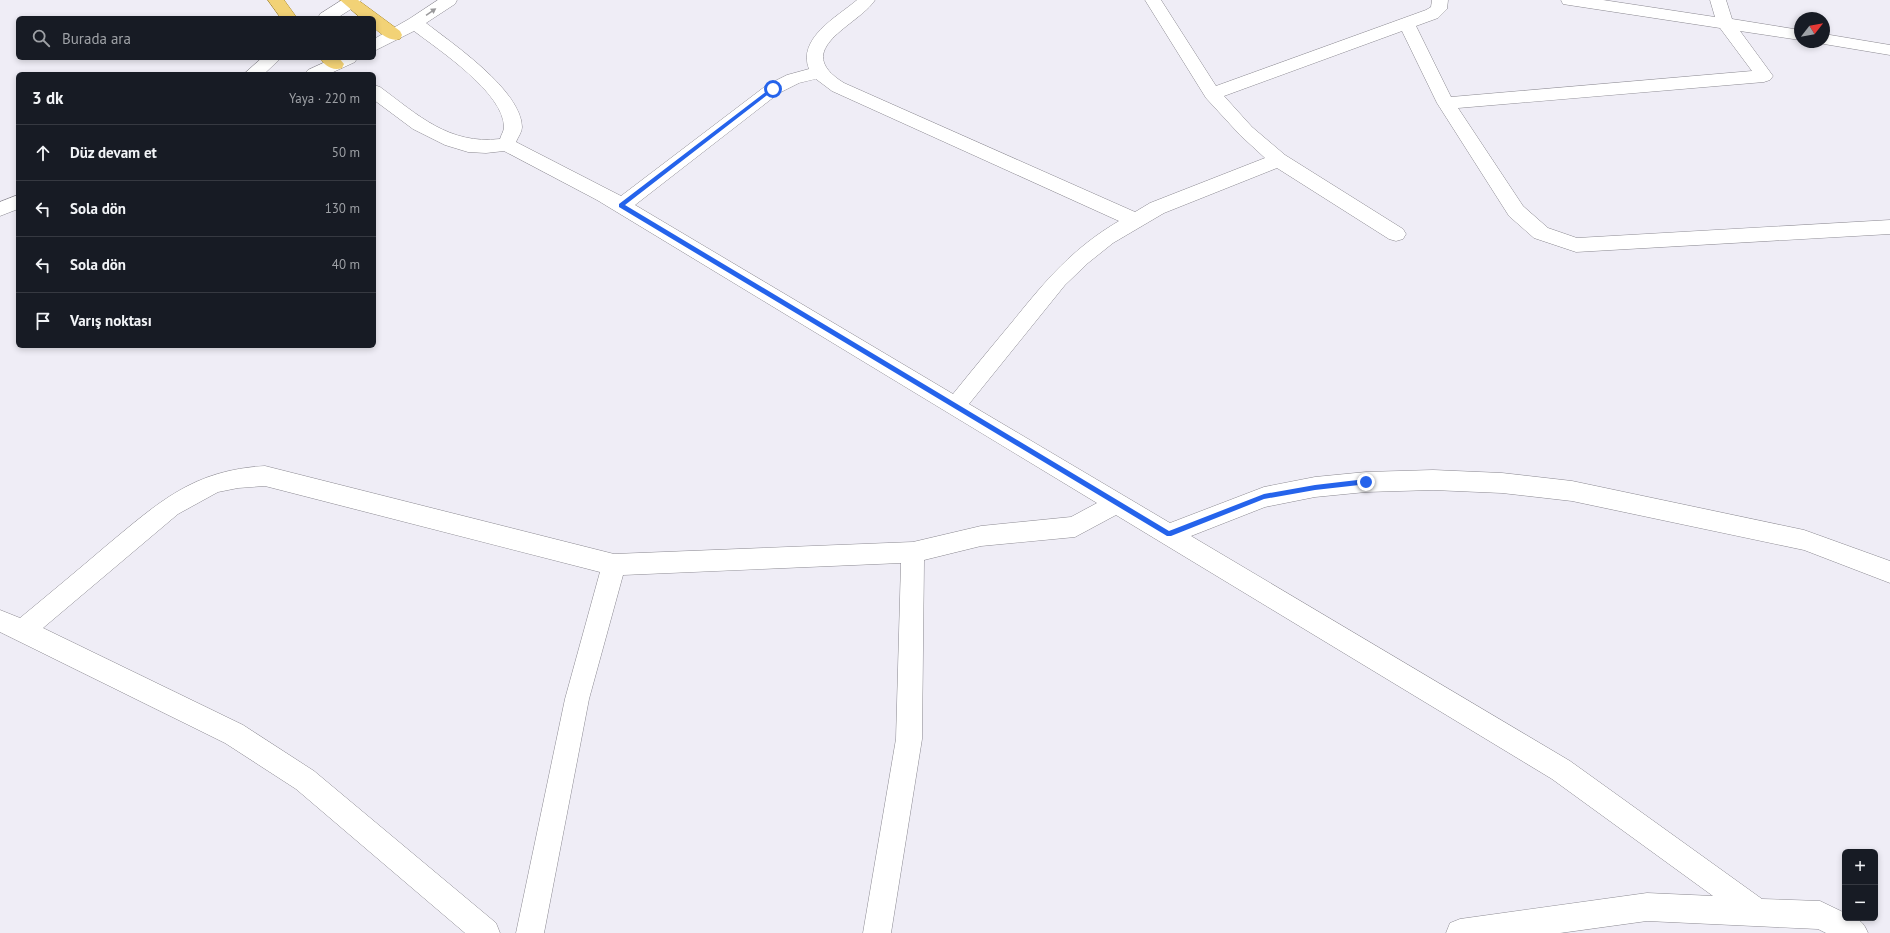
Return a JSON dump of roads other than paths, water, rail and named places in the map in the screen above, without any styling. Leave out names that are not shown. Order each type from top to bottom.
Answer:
[{"type":"main road","points":[[276,0],[288,16]]},
{"type":"main road","points":[[350,0],[369,16]]},
{"type":"main road","points":[[376,22],[394,35]]},
{"type":"street","points":[[329,16],[350,0]]},
{"type":"street","points":[[376,45],[414,23],[449,0]]},
{"type":"street","points":[[867,0],[820,40],[815,55],[815,63],[819,72],[827,81],[838,88],[1134,220]]},
{"type":"street","points":[[1153,0],[1212,94],[1246,131],[1279,160],[1396,234]]},
{"type":"street","points":[[1212,94],[1432,14],[1439,9],[1440,0]]},
{"type":"street","points":[[1569,0],[1794,34]]},
{"type":"street","points":[[1446,103],[1764,76],[1725,23],[1718,0]]},
{"type":"street","points":[[414,23],[496,90],[510,110],[513,128],[506,144]]},
{"type":"street","points":[[1406,23],[1446,103],[1516,211],[1542,233],[1576,245],[1890,227]]},
{"type":"street","points":[[1830,40],[1890,50]]},
{"type":"street","points":[[256,72],[270,60]]},
{"type":"street","points":[[317,72],[338,60],[348,72]]},
{"type":"street","points":[[621,206],[773,89],[792,79],[819,72]]},
{"type":"street","points":[[376,92],[442,138],[481,148],[506,144],[621,206],[1561,770],[1760,913]]},
{"type":"street","points":[[955,406],[1058,280],[1081,258],[1106,238],[1134,220],[1157,208],[1279,160]]},
{"type":"street","points":[[0,209],[16,203]]},
{"type":"street","points":[[486,933],[298,776],[234,734],[11,626],[170,506],[195,491],[222,480],[242,476],[265,476],[614,565],[913,552],[981,536],[1075,527],[1116,503]]},
{"type":"street","points":[[1169,534],[1264,497],[1315,487],[1366,482],[1433,480],[1502,483],[1572,491],[1804,540],[1890,572]]},
{"type":"street","points":[[877,933],[909,739],[913,552]]},
{"type":"street","points":[[530,933],[577,699],[614,565]]},
{"type":"street","points":[[1460,933],[1647,907],[1820,915],[1854,933]]}]
